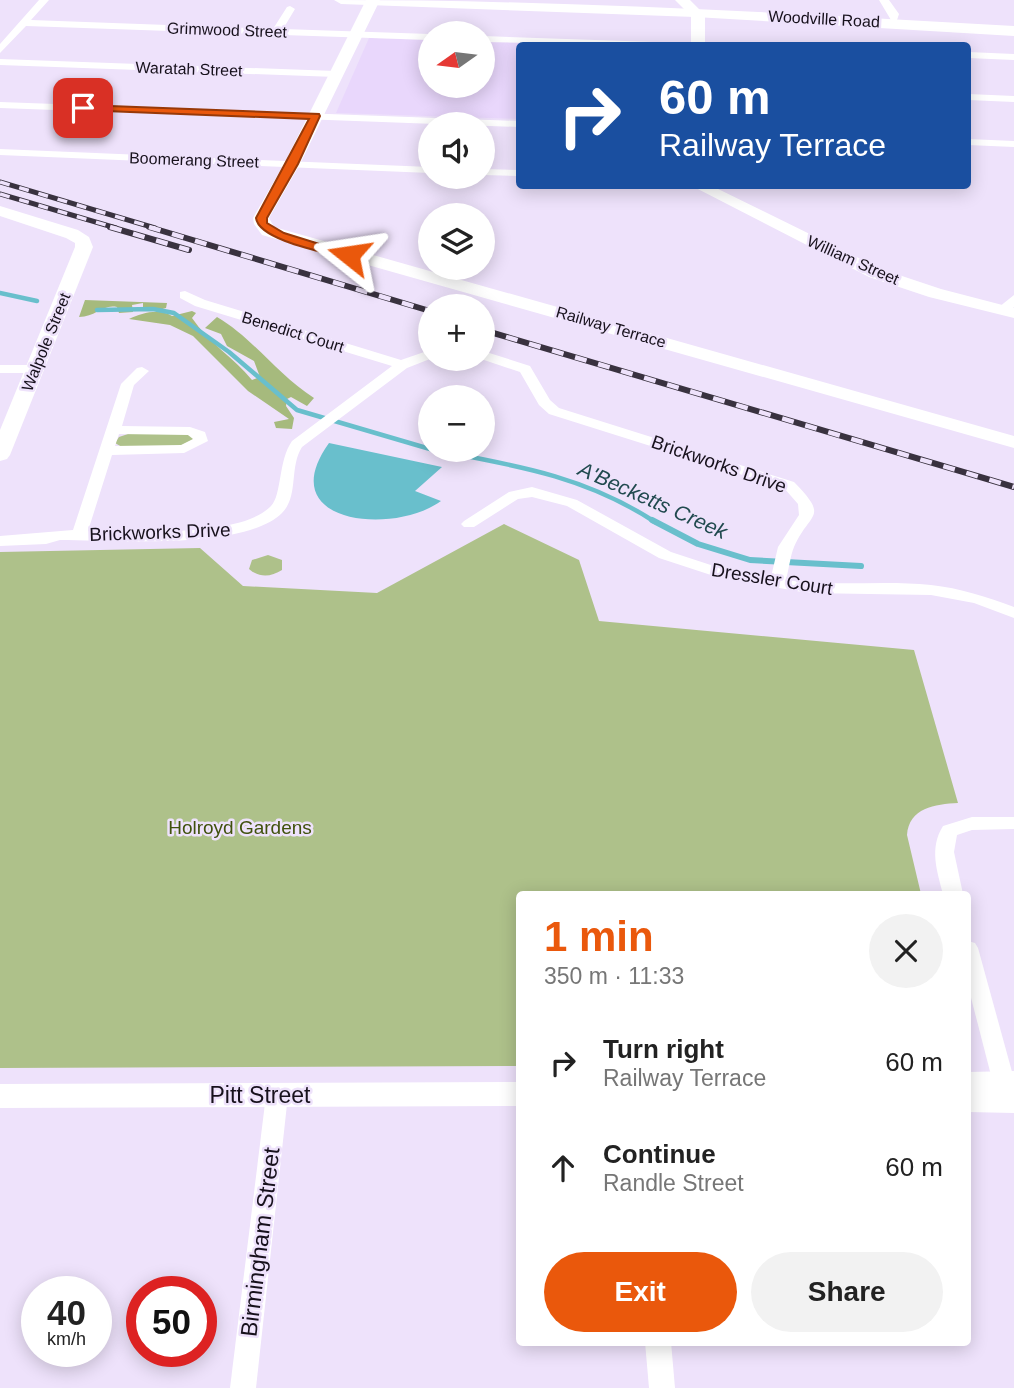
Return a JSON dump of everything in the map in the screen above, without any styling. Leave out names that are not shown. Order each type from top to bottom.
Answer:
[{"type":"main road","name":"Woodville Road","points":[[341,0],[689,6],[1014,29]]},
{"type":"main road","name":"Woodville Road","points":[[485,0],[689,6],[894,18],[1014,29]]},
{"type":"main road","points":[[289,170],[373,1]]},
{"type":"main road","points":[[689,6],[698,15],[698,42]]},
{"type":"main road","name":"Railway Terrace","points":[[289,170],[261,218],[264,227],[280,236],[1014,442]]},
{"type":"main road","name":"William Street","points":[[706,189],[875,273],[924,290],[1011,307]]},
{"type":"main road","name":"Walpole Street","points":[[0,211],[72,234],[83,242],[83,255],[0,455]]},
{"type":"main road","points":[[971,1085],[1011,1097]]},
{"type":"main road","name":"Pitt Street","points":[[0,1096],[516,1094]]},
{"type":"main road","points":[[971,1100],[1011,1097]]},
{"type":"street","points":[[0,50],[44,0]]},
{"type":"street","points":[[884,0],[894,18]]},
{"type":"street","points":[[276,32],[290,9]]},
{"type":"street","name":"Grimwood Street","points":[[24,23],[418,37]]},
{"type":"street","points":[[495,39],[569,42]]},
{"type":"street","points":[[971,55],[1014,57]]},
{"type":"street","name":"Waratah Street","points":[[0,62],[336,74]]},
{"type":"street","points":[[971,97],[1014,99]]},
{"type":"street","points":[[0,105],[516,124]]},
{"type":"street","points":[[971,142],[1014,144]]},
{"type":"street","name":"Boomerang Street","points":[[0,152],[289,170],[418,170]]},
{"type":"street","points":[[495,172],[516,173]]},
{"type":"street","name":"Benedict Court","points":[[185,295],[200,303],[402,365]]},
{"type":"street","name":"Brickworks Drive","points":[[0,541],[46,539],[59,535],[217,532],[256,523],[271,515],[280,506],[291,453],[311,432],[402,365],[418,359]]},
{"type":"street","name":"Brickworks Drive","points":[[495,359],[525,369],[544,402],[554,411],[789,485],[806,503],[807,515],[786,547],[779,577]]},
{"type":"street","points":[[0,369],[35,369]]},
{"type":"street","points":[[79,535],[128,384],[142,371]]},
{"type":"street","points":[[105,451],[184,449],[201,441],[200,435],[190,431],[112,430]]},
{"type":"street","name":"Dressler Court","points":[[469,524],[514,495],[532,492],[572,503],[665,555],[697,567],[779,577],[836,590],[931,590],[978,599],[1014,613]]},
{"type":"street","name":"Brickworks Drive","points":[[0,529],[50,530],[59,535]]},
{"type":"street","points":[[952,891],[942,847],[948,832],[961,824],[1014,823]]},
{"type":"street","points":[[971,958],[1011,1097]]},
{"type":"street","name":"Birmingham Street","points":[[243,1388],[277,1095]]},
{"type":"street","points":[[658,1346],[662,1388]]},
{"type":"shaded area","points":[[369,38],[418,40],[418,98],[495,98],[495,41],[516,42],[516,119],[495,118],[495,112],[418,112],[418,116],[336,113]]},
{"type":"green space","points":[[85,300],[167,303],[166,308],[155,311],[143,307],[143,303],[132,305],[133,312],[119,313],[117,307],[112,307],[79,317]]},
{"type":"green space","points":[[192,311],[196,313],[192,318],[199,327],[252,380],[260,377],[254,361],[227,346],[221,334],[205,328],[217,317],[242,335],[289,379],[314,398],[307,406],[291,397],[287,399],[286,406],[294,418],[292,429],[276,428],[274,422],[289,419],[248,391],[193,336],[170,325],[129,319],[150,312],[162,312],[172,316]]},
{"type":"green space","points":[[128,434],[186,434],[195,438],[185,446],[122,447],[115,443],[119,437]]},
{"type":"green space","name":"Holroyd Gardens","points":[[504,524],[579,560],[599,621],[914,650],[958,803],[925,809],[918,813],[909,826],[907,835],[920,891],[516,891],[516,1066],[0,1068],[0,552],[200,548],[243,586],[377,593]]},
{"type":"green space","points":[[268,555],[282,560],[282,570],[265,576],[249,569],[252,560]]},
{"type":"water","points":[[329,443],[442,467],[415,491],[441,501],[420,512],[395,518],[345,516],[326,506],[315,491],[315,470]]},
{"type":"waterway","name":"A'Becketts Creek","points":[[0,293],[37,301]]},
{"type":"waterway","name":"A'Becketts Creek","points":[[97,310],[153,309],[174,313],[229,352],[297,410],[418,445]]},
{"type":"waterway","name":"A'Becketts Creek","points":[[495,462],[548,474],[602,493],[655,522]]},
{"type":"waterway","name":"A'Becketts Creek","points":[[652,520],[698,544],[750,560],[861,566]]},
{"type":"railway","points":[[0,182],[155,228]]},
{"type":"railway","points":[[0,194],[116,228]]},
{"type":"railway","points":[[110,227],[189,250]]},
{"type":"railway","points":[[149,227],[418,307]]},
{"type":"railway","points":[[495,334],[1014,487]]},
{"type":"route","points":[[83,108],[316,116],[261,218],[262,223],[268,231],[280,236],[349,255]]}]
